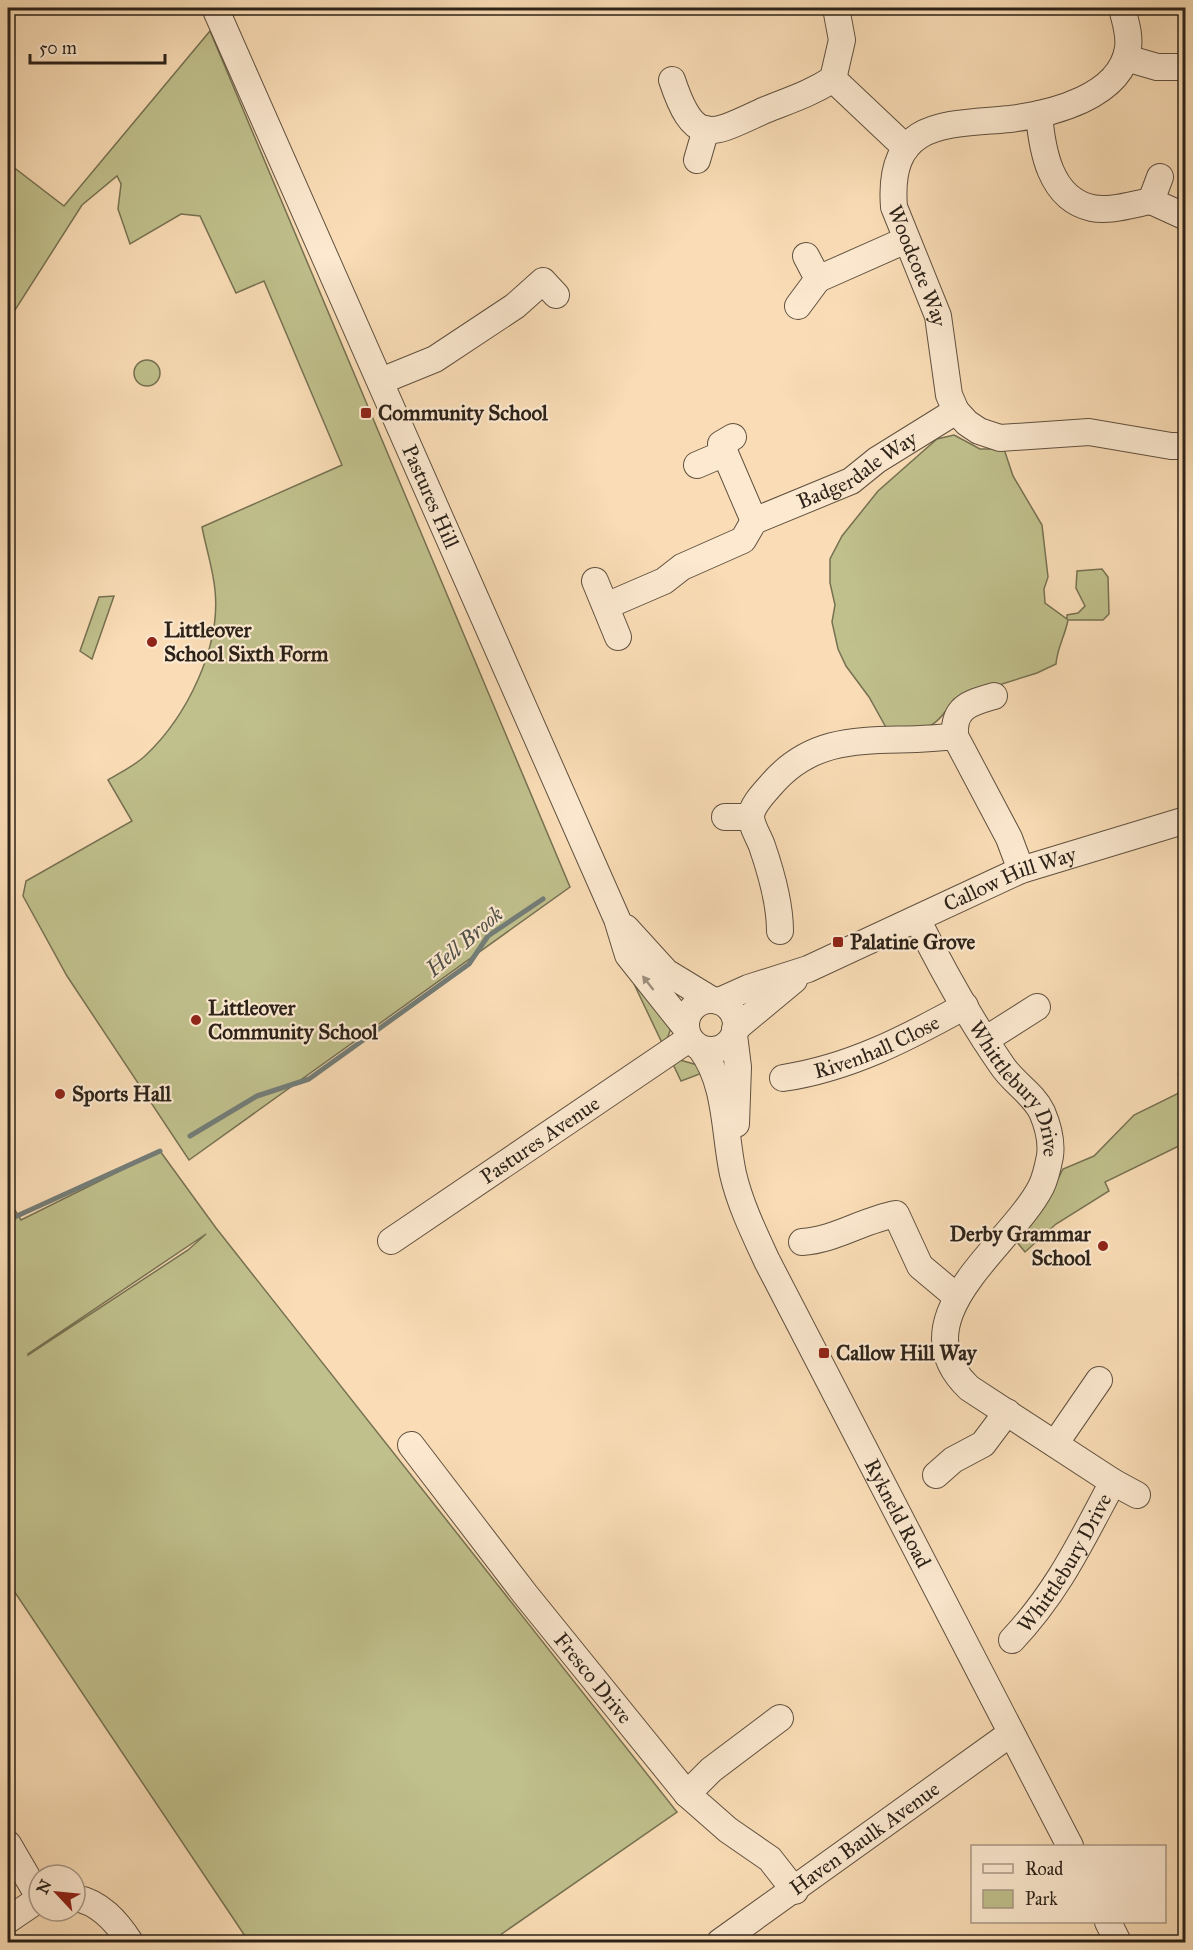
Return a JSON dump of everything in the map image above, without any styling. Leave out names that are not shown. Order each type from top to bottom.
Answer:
[{"type":"street","name":"Pastures Hill","points":[[215,8],[617,919],[628,955],[692,1038]]},
{"type":"street","points":[[672,80],[683,109],[692,120],[706,129],[721,130],[732,127],[767,110],[804,97],[833,79],[842,40],[836,8]]},
{"type":"street","points":[[833,79],[906,148],[922,134],[945,124],[1040,114],[1095,93],[1114,77],[1126,58],[1128,32],[1122,8]]},
{"type":"street","points":[[1126,58],[1157,67],[1185,67]]},
{"type":"street","points":[[1040,114],[1045,154],[1055,180],[1072,199],[1093,208],[1151,201],[1185,217]]},
{"type":"street","points":[[697,160],[706,129]]},
{"type":"street","name":"Woodcote Way","points":[[906,148],[898,164],[892,192],[894,207],[938,316],[949,395],[956,411]]},
{"type":"street","points":[[1151,201],[1160,177]]},
{"type":"street","points":[[798,306],[818,279],[906,240]]},
{"type":"street","points":[[806,256],[818,279]]},
{"type":"street","points":[[381,381],[435,359],[515,306],[543,281],[556,295]]},
{"type":"street","points":[[956,411],[979,431],[1000,438],[1089,432],[1164,445],[1185,446]]},
{"type":"street","name":"Badgerdale Way","points":[[606,606],[664,581],[682,567],[750,539],[851,481],[877,460],[956,411]]},
{"type":"street","points":[[697,465],[729,445],[750,539]]},
{"type":"street","points":[[595,581],[618,637]]},
{"type":"street","points":[[994,696],[966,704],[960,710],[956,717],[955,736],[1009,838],[1021,870]]},
{"type":"street","points":[[780,931],[780,914],[762,846],[751,817],[754,807],[776,780],[792,764],[814,751],[842,743],[904,741],[955,736]]},
{"type":"street","points":[[725,817],[751,817]]},
{"type":"street","name":"Callow Hill Way","points":[[715,1001],[808,969],[1021,870],[1185,820]]},
{"type":"street","name":"Pastures Hill","points":[[617,919],[666,972],[715,1001]]},
{"type":"street","name":"Whittlebury Drive","points":[[917,919],[943,971],[985,1040],[1011,1079],[1041,1110],[1050,1140],[1051,1152],[1043,1184],[1036,1196],[957,1297],[943,1336],[950,1366],[969,1388],[1113,1482],[1137,1495]]},
{"type":"street","name":"Callow Hill Way","points":[[735,1032],[760,1006],[808,969]]},
{"type":"street","points":[[715,1001],[733,1014],[735,1032],[725,1046],[713,1050],[692,1038],[689,1012],[695,1006],[715,1001]]},
{"type":"street","name":"Rivenhall Close","points":[[782,1080],[848,1063],[912,1036],[965,1006]]},
{"type":"street","points":[[985,1040],[1037,1007]]},
{"type":"street","name":"Rykneld Road","points":[[734,1176],[738,1067],[735,1032]]},
{"type":"street","name":"Rykneld Road","points":[[692,1038],[716,1071],[734,1176],[747,1215],[808,1344],[1069,1845]]},
{"type":"street","name":"Pastures Avenue","points":[[391,1241],[692,1038]]},
{"type":"street","points":[[801,1242],[820,1241],[876,1217],[896,1214],[920,1266],[957,1297]]},
{"type":"street","points":[[1055,1444],[1099,1380]]},
{"type":"street","points":[[936,1475],[953,1460],[983,1444],[1007,1412]]},
{"type":"street","name":"Fresco Drive","points":[[411,1445],[533,1603],[687,1794],[728,1830],[770,1859],[795,1891]]},
{"type":"street","name":"Whittlebury Drive","points":[[1012,1640],[1037,1614],[1064,1575],[1113,1482]]},
{"type":"street","points":[[687,1794],[711,1770],[780,1718]]},
{"type":"street","name":"Haven Baulk Avenue","points":[[720,1942],[795,1891],[1010,1734]]},
{"type":"street","points":[[8,1844],[27,1877]]},
{"type":"street","points":[[87,1901],[106,1912],[130,1942]]},
{"type":"street","points":[[8,1920],[27,1907]]},
{"type":"street","points":[[1108,1923],[1118,1942]]},
{"type":"green space","points":[[210,31],[570,887],[189,1160],[67,976],[23,896],[26,881],[132,821],[108,780],[142,759],[175,721],[198,679],[213,634],[215,590],[202,527],[342,465],[264,281],[236,293],[200,216],[181,214],[130,244],[118,209],[121,184],[117,176],[82,205],[8,321],[8,163],[64,206]]},
{"type":"green space","points":[[147,360],[157,363],[160,373],[157,383],[147,386],[137,383],[134,373],[137,363]]},
{"type":"green space","points":[[954,435],[980,449],[1004,449],[1013,476],[1042,525],[1048,577],[1044,589],[1045,603],[1067,619],[1067,615],[1078,613],[1085,606],[1076,588],[1077,571],[1102,569],[1108,577],[1109,614],[1103,620],[1068,620],[1056,664],[1037,673],[954,699],[940,718],[927,727],[888,731],[869,697],[846,666],[838,649],[832,622],[835,605],[830,583],[830,559],[842,536],[878,491],[937,439]]},
{"type":"green space","points":[[114,596],[92,659],[80,651],[99,597]]},
{"type":"green space","points":[[634,984],[669,1024],[670,1031],[664,1047]]},
{"type":"green space","points":[[680,1060],[701,1066],[705,1072],[681,1081],[672,1062]]},
{"type":"green space","points":[[1185,1066],[1185,1100],[1183,1102],[1185,1106],[1185,1143],[1105,1182],[1109,1191],[1056,1224],[1025,1252],[1016,1241],[1046,1202],[1063,1169],[1094,1156],[1134,1115],[1177,1094],[1183,1086],[1178,1074]]},
{"type":"green space","points":[[160,1151],[216,1228],[677,1812],[490,1942],[249,1942],[8,1582],[8,1199],[21,1220]],"holes":[[[206,1234],[188,1250],[28,1355]]]},
{"type":"waterway","name":"Hell Brook","points":[[190,1136],[257,1096],[309,1079],[469,964],[488,936],[543,899]]},
{"type":"waterway","name":"Hell Brook","points":[[8,1220],[160,1151]]},
{"type":"place","name":"Community School","points":[[366,413]]},
{"type":"place","name":"Littleover School Sixth Form","points":[[152,642]]},
{"type":"place","name":"Palatine Grove","points":[[838,942]]},
{"type":"place","name":"Littleover Community School","points":[[196,1020]]},
{"type":"place","name":"Sports Hall","points":[[60,1094]]},
{"type":"place","name":"Derby Grammar School","points":[[1103,1246]]},
{"type":"place","name":"Callow Hill Way","points":[[824,1353]]}]
